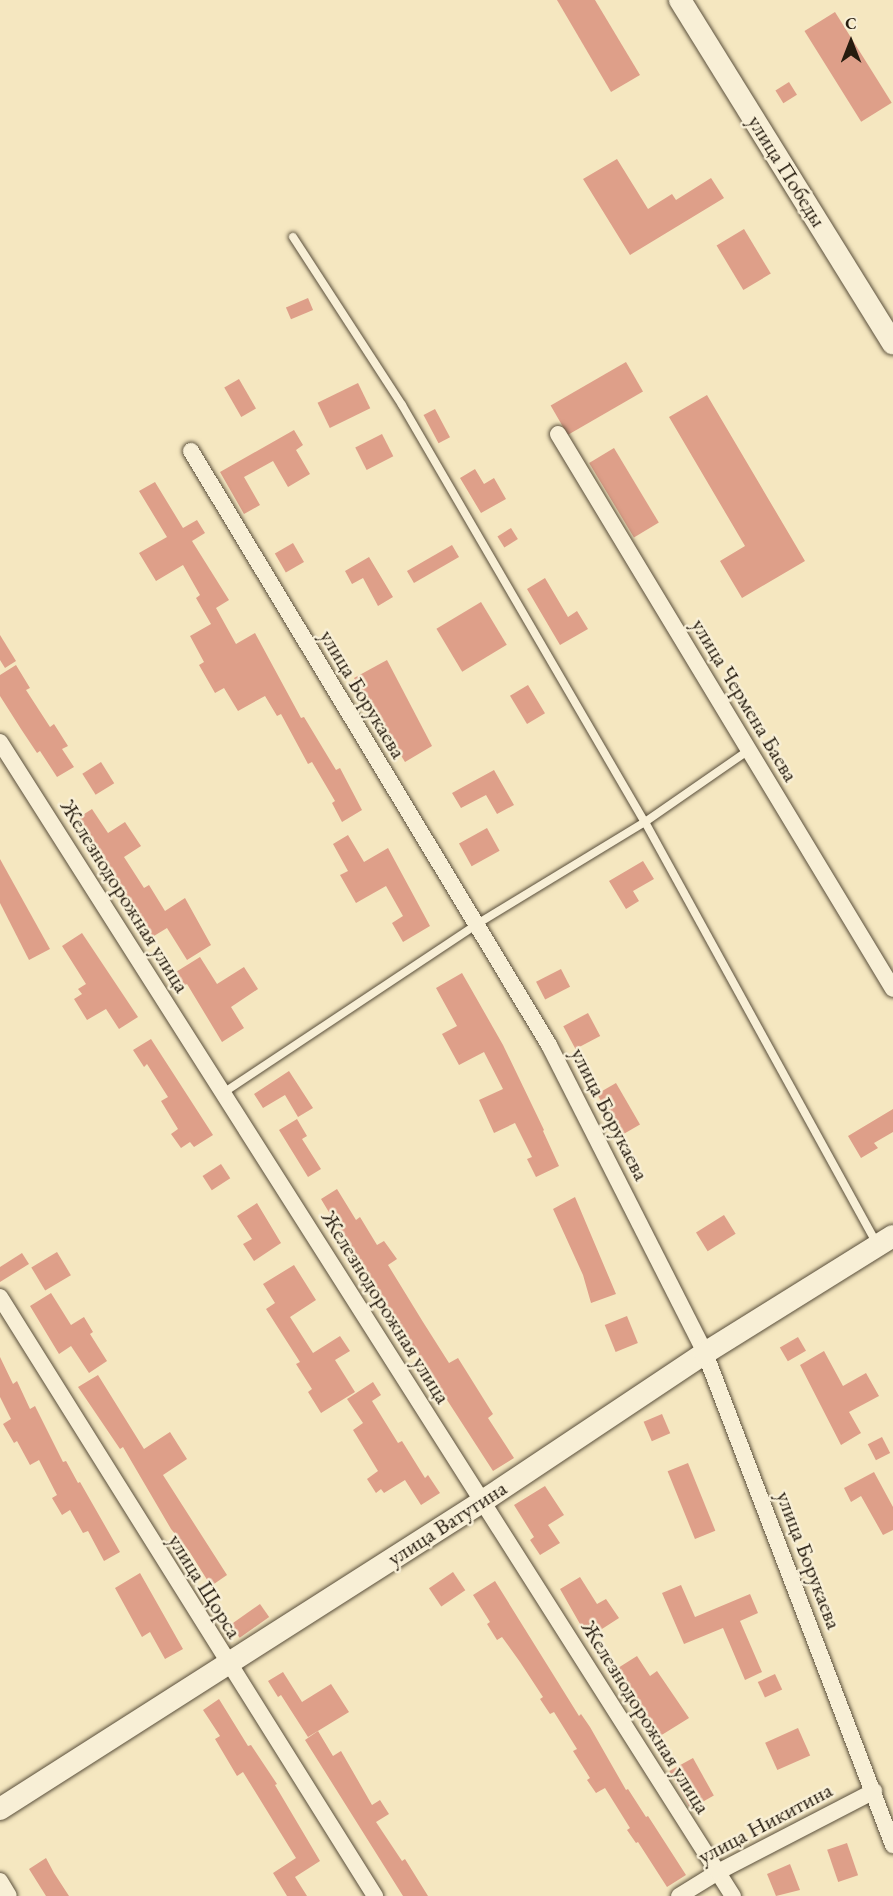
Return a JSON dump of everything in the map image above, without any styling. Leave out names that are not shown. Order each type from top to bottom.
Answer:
[{"type":"street","name":"улица Победы","points":[[680,0],[893,343]]},
{"type":"street","name":"улица Чермена Баева","points":[[558,434],[893,989]]},
{"type":"street","name":"улица Борукаева","points":[[191,452],[549,1045],[705,1353],[893,1845]]},
{"type":"street","name":"Железнодорожная улица","points":[[0,742],[733,1896]]},
{"type":"street","name":"улица Ватутина","points":[[0,1809],[483,1501],[705,1353],[886,1241]]},
{"type":"street","name":"улица Щорса","points":[[0,1298],[375,1896]]},
{"type":"street","name":"улица Никитина","points":[[679,1896],[718,1872],[874,1791]]},
{"type":"street","points":[[0,1881],[9,1896]]},
{"type":"lane","points":[[293,237],[402,405],[886,1241]]},
{"type":"lane","points":[[223,1093],[477,924],[645,822],[749,750]]},
{"type":"building","points":[[557,0],[595,0],[640,75],[611,92]]},
{"type":"building","points":[[835,12],[892,103],[861,122],[804,31]]},
{"type":"building","points":[[789,82],[797,95],[783,103],[775,90]]},
{"type":"building","points":[[617,159],[648,209],[672,194],[676,200],[711,178],[724,198],[630,255],[583,179]]},
{"type":"building","points":[[744,229],[771,274],[743,290],[717,245]]},
{"type":"building","points":[[308,298],[313,310],[291,319],[286,307]]},
{"type":"building","points":[[626,362],[643,391],[568,435],[551,406]]},
{"type":"building","points":[[239,379],[256,408],[241,417],[224,388]]},
{"type":"building","points":[[358,383],[370,408],[330,428],[318,403]]},
{"type":"building","points":[[707,395],[805,561],[742,598],[720,561],[745,546],[669,417]]},
{"type":"building","points":[[435,409],[450,437],[439,443],[424,415]]},
{"type":"building","points":[[294,430],[303,445],[296,450],[310,474],[288,487],[273,461],[244,477],[260,505],[244,514],[220,472]]},
{"type":"building","points":[[382,434],[393,456],[367,470],[355,448]]},
{"type":"building","points":[[614,448],[659,523],[634,538],[589,463]]},
{"type":"building","points":[[475,469],[484,484],[494,478],[506,499],[481,513],[460,478]]},
{"type":"building","points":[[155,482],[183,528],[197,520],[205,533],[192,541],[229,600],[216,608],[236,644],[255,633],[301,718],[304,717],[336,770],[340,768],[362,810],[342,822],[332,803],[335,801],[312,762],[308,764],[281,714],[277,716],[265,696],[238,711],[224,688],[215,693],[199,665],[204,662],[190,636],[211,624],[196,598],[200,595],[183,565],[156,581],[139,553],[167,537],[139,491]]},
{"type":"building","points":[[511,528],[518,539],[504,548],[497,536]]},
{"type":"building","points":[[293,543],[304,562],[286,573],[275,554]]},
{"type":"building","points":[[452,545],[459,557],[414,583],[407,571]]},
{"type":"building","points":[[369,557],[393,597],[378,606],[363,578],[352,584],[345,571]]},
{"type":"building","points":[[545,578],[568,617],[577,611],[588,629],[560,645],[527,589]]},
{"type":"building","points":[[481,602],[507,645],[462,672],[436,629]]},
{"type":"building","points":[[0,635],[16,661],[5,668],[0,660]]},
{"type":"building","points":[[387,660],[432,746],[405,762],[354,678]]},
{"type":"building","points":[[16,665],[30,688],[26,690],[50,727],[54,724],[68,746],[62,749],[74,767],[57,777],[40,751],[37,753],[0,696],[0,675]]},
{"type":"building","points":[[528,685],[545,713],[527,724],[510,696]]},
{"type":"building","points":[[101,762],[114,783],[96,795],[82,774]]},
{"type":"building","points":[[494,770],[514,805],[497,814],[486,795],[461,808],[452,793]]},
{"type":"building","points":[[92,809],[108,833],[125,822],[141,846],[124,857],[144,888],[149,885],[165,911],[185,898],[211,945],[187,960],[167,928],[149,939],[133,913],[128,916],[120,903],[128,898],[78,818]]},
{"type":"building","points":[[487,828],[500,851],[472,866],[459,844]]},
{"type":"building","points":[[348,835],[364,862],[388,848],[430,926],[403,942],[392,923],[403,916],[386,886],[356,903],[340,875],[348,871],[333,844]]},
{"type":"building","points":[[0,859],[50,949],[29,960],[0,903]]},
{"type":"building","points":[[643,861],[654,879],[633,891],[639,901],[626,909],[609,881]]},
{"type":"building","points":[[82,933],[138,1017],[119,1029],[106,1009],[87,1020],[74,999],[82,994],[78,989],[86,984],[62,946]]},
{"type":"building","points":[[200,957],[217,984],[244,967],[258,989],[231,1007],[244,1028],[222,1042],[187,984],[179,989],[171,975]]},
{"type":"building","points":[[561,969],[570,987],[545,1000],[536,982]]},
{"type":"building","points":[[462,973],[503,1045],[559,1166],[536,1177],[527,1159],[532,1157],[515,1123],[494,1133],[479,1100],[503,1089],[484,1052],[459,1065],[442,1034],[457,1026],[436,988]]},
{"type":"building","points":[[588,1013],[600,1036],[575,1049],[563,1026]]},
{"type":"building","points":[[151,1039],[213,1135],[194,1147],[190,1142],[181,1148],[171,1134],[178,1129],[161,1101],[168,1097],[147,1064],[144,1067],[133,1050]]},
{"type":"building","points":[[289,1071],[313,1108],[298,1117],[285,1095],[263,1108],[254,1094]]},
{"type":"building","points":[[616,1083],[640,1125],[621,1136],[597,1094]]},
{"type":"building","points":[[893,1109],[893,1132],[874,1143],[878,1148],[861,1158],[848,1136]]},
{"type":"building","points":[[297,1119],[307,1136],[302,1139],[321,1169],[308,1177],[279,1130]]},
{"type":"building","points":[[221,1164],[230,1178],[212,1190],[203,1176]]},
{"type":"building","points":[[337,1189],[356,1220],[360,1217],[377,1245],[384,1241],[397,1259],[388,1265],[423,1322],[449,1363],[458,1358],[493,1414],[488,1418],[514,1458],[493,1471],[372,1284],[321,1199]]},
{"type":"building","points":[[575,1197],[616,1294],[591,1303],[583,1275],[553,1209]]},
{"type":"building","points":[[257,1203],[281,1243],[254,1261],[243,1244],[252,1239],[237,1216]]},
{"type":"building","points":[[724,1215],[736,1234],[708,1251],[696,1232]]},
{"type":"building","points":[[57,1252],[71,1275],[45,1291],[31,1267]]},
{"type":"building","points":[[22,1253],[29,1264],[0,1282],[0,1267]]},
{"type":"building","points":[[294,1265],[316,1300],[290,1317],[313,1353],[340,1336],[350,1351],[335,1360],[355,1392],[321,1413],[308,1392],[312,1389],[296,1364],[300,1362],[266,1309],[275,1303],[263,1284]]},
{"type":"building","points":[[51,1293],[71,1325],[84,1317],[93,1332],[90,1334],[107,1361],[89,1373],[71,1346],[59,1354],[30,1306]]},
{"type":"building","points":[[627,1316],[638,1343],[616,1352],[605,1325]]},
{"type":"building","points":[[798,1337],[806,1351],[788,1361],[780,1348]]},
{"type":"building","points":[[824,1351],[843,1386],[866,1373],[879,1396],[849,1412],[861,1433],[841,1445],[800,1365]]},
{"type":"building","points":[[0,1357],[13,1384],[17,1381],[30,1409],[35,1406],[63,1462],[66,1461],[78,1483],[80,1482],[120,1552],[104,1561],[88,1531],[83,1533],[70,1510],[62,1515],[52,1498],[57,1495],[39,1460],[30,1465],[17,1441],[14,1443],[3,1424],[11,1419],[0,1397]]},
{"type":"building","points":[[98,1375],[144,1449],[170,1432],[187,1459],[163,1475],[227,1575],[211,1586],[189,1551],[171,1529],[123,1447],[120,1449],[78,1387]]},
{"type":"building","points":[[373,1382],[381,1395],[372,1401],[398,1443],[402,1441],[425,1478],[428,1475],[440,1493],[421,1505],[405,1480],[384,1493],[381,1489],[376,1493],[367,1479],[378,1471],[353,1430],[363,1423],[347,1399]]},
{"type":"building","points":[[662,1414],[670,1433],[652,1441],[644,1422]]},
{"type":"building","points":[[882,1437],[890,1453],[876,1460],[868,1444]]},
{"type":"building","points":[[688,1463],[715,1531],[695,1539],[668,1471]]},
{"type":"building","points":[[874,1472],[893,1507],[893,1530],[883,1535],[861,1496],[851,1502],[844,1488]]},
{"type":"building","points":[[545,1486],[564,1515],[548,1525],[560,1543],[540,1555],[530,1540],[534,1537],[514,1505]]},
{"type":"building","points":[[453,1572],[465,1590],[441,1606],[429,1588]]},
{"type":"building","points":[[140,1573],[183,1649],[165,1659],[150,1632],[142,1637],[115,1588]]},
{"type":"building","points":[[580,1577],[597,1604],[606,1599],[619,1618],[588,1638],[560,1589]]},
{"type":"building","points":[[495,1581],[579,1716],[581,1714],[590,1727],[626,1790],[628,1789],[646,1817],[648,1816],[686,1875],[667,1887],[638,1842],[636,1843],[627,1830],[630,1828],[605,1788],[596,1793],[587,1780],[590,1778],[573,1751],[577,1749],[554,1712],[550,1714],[540,1699],[543,1697],[520,1662],[502,1637],[497,1640],[487,1624],[490,1622],[473,1595]]},
{"type":"building","points":[[681,1585],[695,1617],[750,1594],[758,1613],[740,1621],[762,1672],[745,1680],[723,1628],[684,1644],[662,1593]]},
{"type":"building","points":[[260,1604],[269,1617],[240,1638],[231,1625]]},
{"type":"building","points":[[637,1656],[650,1676],[657,1671],[689,1718],[652,1741],[610,1673]]},
{"type":"building","points":[[283,1672],[302,1702],[331,1684],[349,1712],[308,1737],[281,1695],[278,1697],[268,1681]]},
{"type":"building","points":[[775,1674],[782,1689],[765,1697],[758,1682]]},
{"type":"building","points":[[219,1699],[248,1746],[251,1745],[277,1784],[275,1785],[320,1861],[295,1877],[307,1896],[287,1896],[273,1873],[296,1858],[243,1772],[237,1776],[215,1739],[220,1736],[203,1710]]},
{"type":"building","points":[[798,1728],[810,1755],[777,1770],[765,1743]]},
{"type":"building","points":[[318,1731],[333,1756],[341,1751],[372,1805],[380,1800],[389,1814],[376,1822],[402,1861],[405,1859],[428,1896],[403,1896],[305,1740]]},
{"type":"building","points":[[693,1758],[714,1796],[690,1809],[669,1771]]},
{"type":"building","points":[[847,1843],[858,1875],[838,1882],[827,1850]]},
{"type":"building","points":[[46,1858],[69,1896],[46,1896],[29,1869]]},
{"type":"building","points":[[790,1864],[800,1890],[776,1896],[767,1874]]}]
